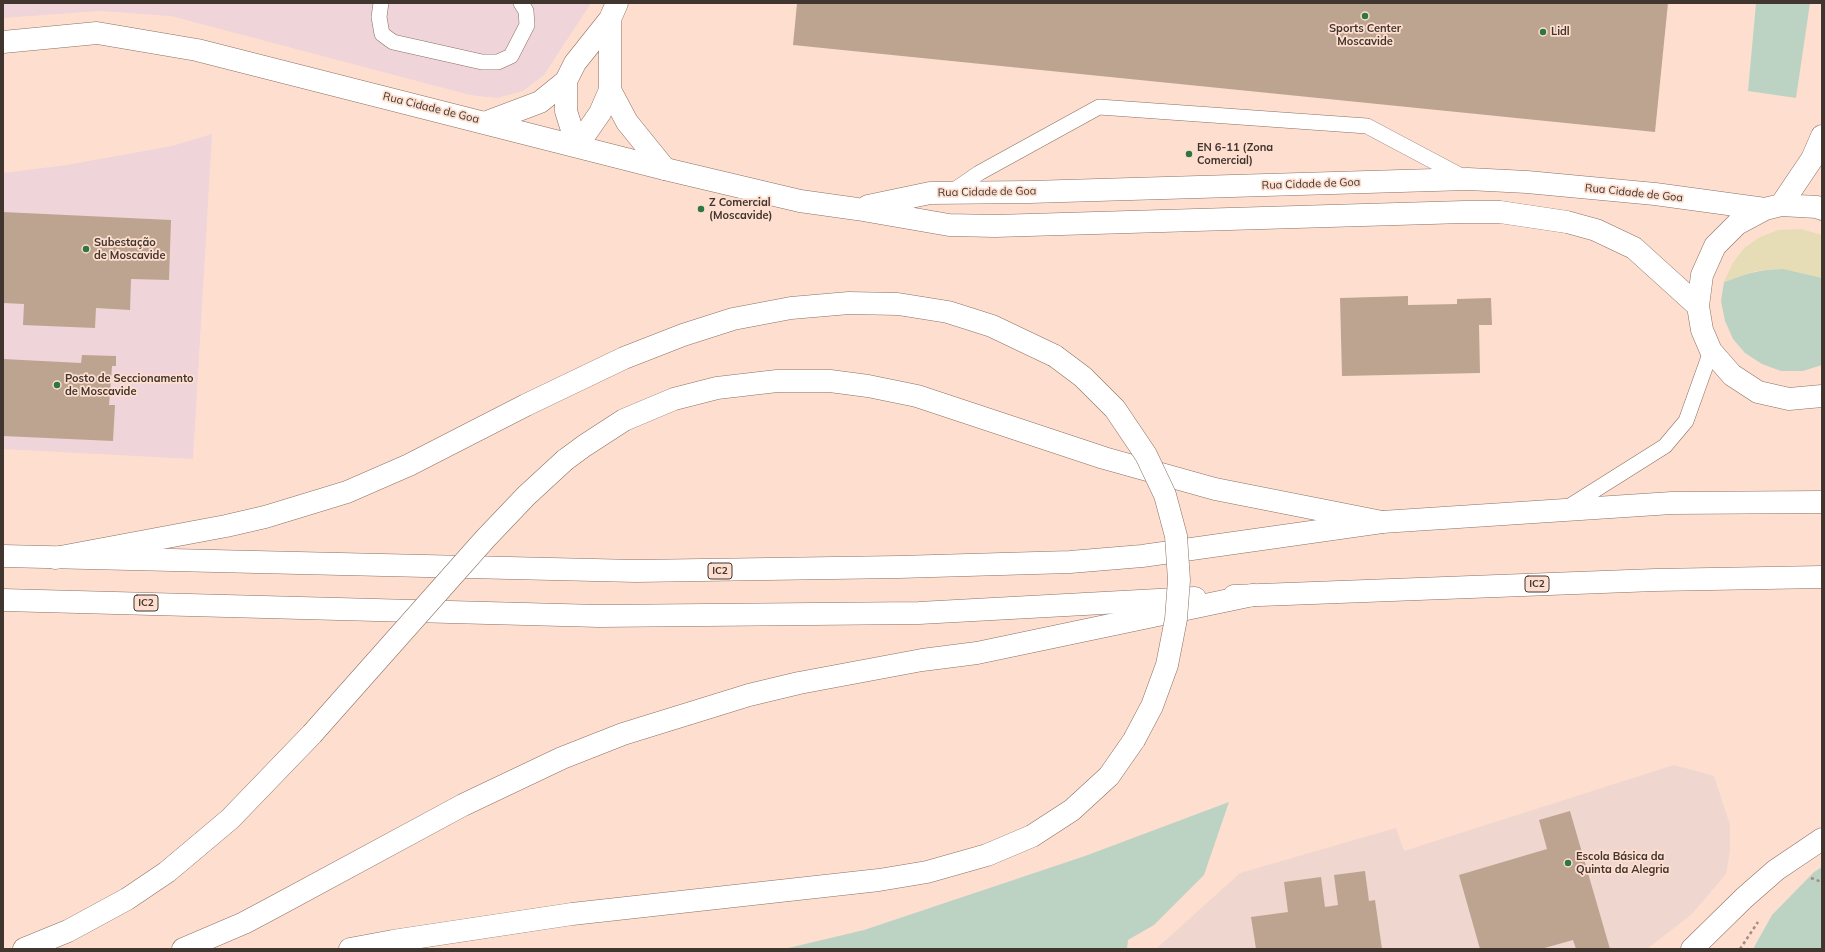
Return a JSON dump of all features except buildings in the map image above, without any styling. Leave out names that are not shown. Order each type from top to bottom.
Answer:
[{"type":"main road","points":[[487,122],[540,102],[566,81],[575,63],[614,11]]},
{"type":"main road","points":[[577,146],[600,113],[610,90],[614,11]]},
{"type":"main road","name":"Rua Cidade de Goa","points":[[3,42],[96,33],[197,50],[487,122],[665,169],[800,201],[949,225],[995,226],[1500,212],[1567,222],[1596,230],[1634,248],[1698,306]]},
{"type":"main road","points":[[566,81],[566,111],[577,146]]},
{"type":"main road","points":[[610,90],[627,122],[665,169]]},
{"type":"main road","points":[[1821,396],[1789,399],[1758,392],[1732,375],[1711,351],[1702,330],[1698,306],[1702,275],[1715,246],[1737,224],[1773,207],[1812,159],[1822,136]]},
{"type":"main road","name":"Rua Cidade de Goa","points":[[857,209],[930,193],[1468,179],[1527,182],[1773,207],[1817,207],[1822,209]]},
{"type":"main road","points":[[55,558],[234,525],[347,492],[447,447],[526,405],[624,358],[683,335],[733,319],[776,310],[849,303],[898,304],[948,312],[992,326],[1055,356],[1083,377],[1115,409],[1146,455],[1165,495],[1176,536],[1178,588],[1176,619],[1167,665],[1152,706],[1134,740],[1108,776],[1072,810],[1032,836],[987,855],[926,872],[842,885],[572,914],[350,949]]},
{"type":"main road","points":[[24,949],[75,928],[127,899],[167,872],[230,819],[312,734],[485,539],[565,460],[624,420],[674,399],[717,388],[777,381],[830,381],[868,386],[917,396],[1104,458],[1215,489],[1382,522]]},
{"type":"main road","name":"IC2","points":[[3,556],[636,571],[844,569],[1070,562],[1142,556],[1382,522],[1672,503],[1822,502]]},
{"type":"main road","name":"IC2","points":[[3,600],[607,616],[919,613],[1253,595],[1655,580],[1822,577]]},
{"type":"main road","points":[[183,949],[244,923],[463,804],[562,758],[630,732],[749,695],[798,683],[922,660],[977,653],[1253,595]]},
{"type":"main road","points":[[1692,949],[1744,898],[1776,870],[1822,839]]},
{"type":"lane","points":[[381,3],[379,17],[382,34],[393,42],[482,62],[498,62],[511,56],[527,24],[526,10],[521,3]]},
{"type":"lane","points":[[950,193],[979,173],[1099,107],[1367,126],[1468,179]]},
{"type":"lane","points":[[1562,511],[1666,446],[1686,421],[1711,351]]},
{"type":"path","points":[[1740,949],[1762,917]]},
{"type":"shaded area","points":[[3,3],[591,3],[544,75],[523,91],[497,98],[470,95],[171,16],[99,11],[3,18]]},
{"type":"shaded area","name":"Subestação de Moscavide","points":[[212,134],[193,459],[3,449],[3,173],[67,165],[172,146]]},
{"type":"shaded area","name":"Escola Básica da Quinta da Alegria","points":[[1674,765],[1714,776],[1730,825],[1730,851],[1726,874],[1692,914],[1647,949],[1156,949],[1240,873],[1396,828],[1404,851]]},
{"type":"green space","points":[[1756,3],[1810,3],[1796,98],[1748,91]]},
{"type":"green space","points":[[1769,269],[1799,271],[1822,278],[1822,365],[1803,371],[1781,371],[1762,364],[1745,353],[1733,339],[1725,321],[1721,301],[1724,282],[1742,275]]},
{"type":"green space","points":[[1229,802],[1204,875],[1154,925],[1128,940],[1127,949],[784,949],[864,930],[1085,856]]},
{"type":"green space","points":[[1822,867],[1822,949],[1753,949],[1772,915],[1814,872]]},
{"type":"sand","points":[[1801,229],[1822,235],[1822,278],[1783,269],[1756,271],[1724,282],[1732,264],[1744,248],[1760,237],[1778,230]]},
{"type":"place","name":"Sports Center Moscavide","points":[[1365,16]]},
{"type":"place","name":"Lidl","points":[[1543,32]]},
{"type":"place","name":"EN 6-11 (Zona Comercial)","points":[[1189,154]]},
{"type":"place","name":"Z Comercial (Moscavide)","points":[[701,209]]},
{"type":"place","name":"Subestação de Moscavide","points":[[86,249]]},
{"type":"place","name":"Posto de Seccionamento de Moscavide","points":[[57,385]]},
{"type":"place","name":"Escola Básica da Quinta da Alegria","points":[[1568,863]]}]
